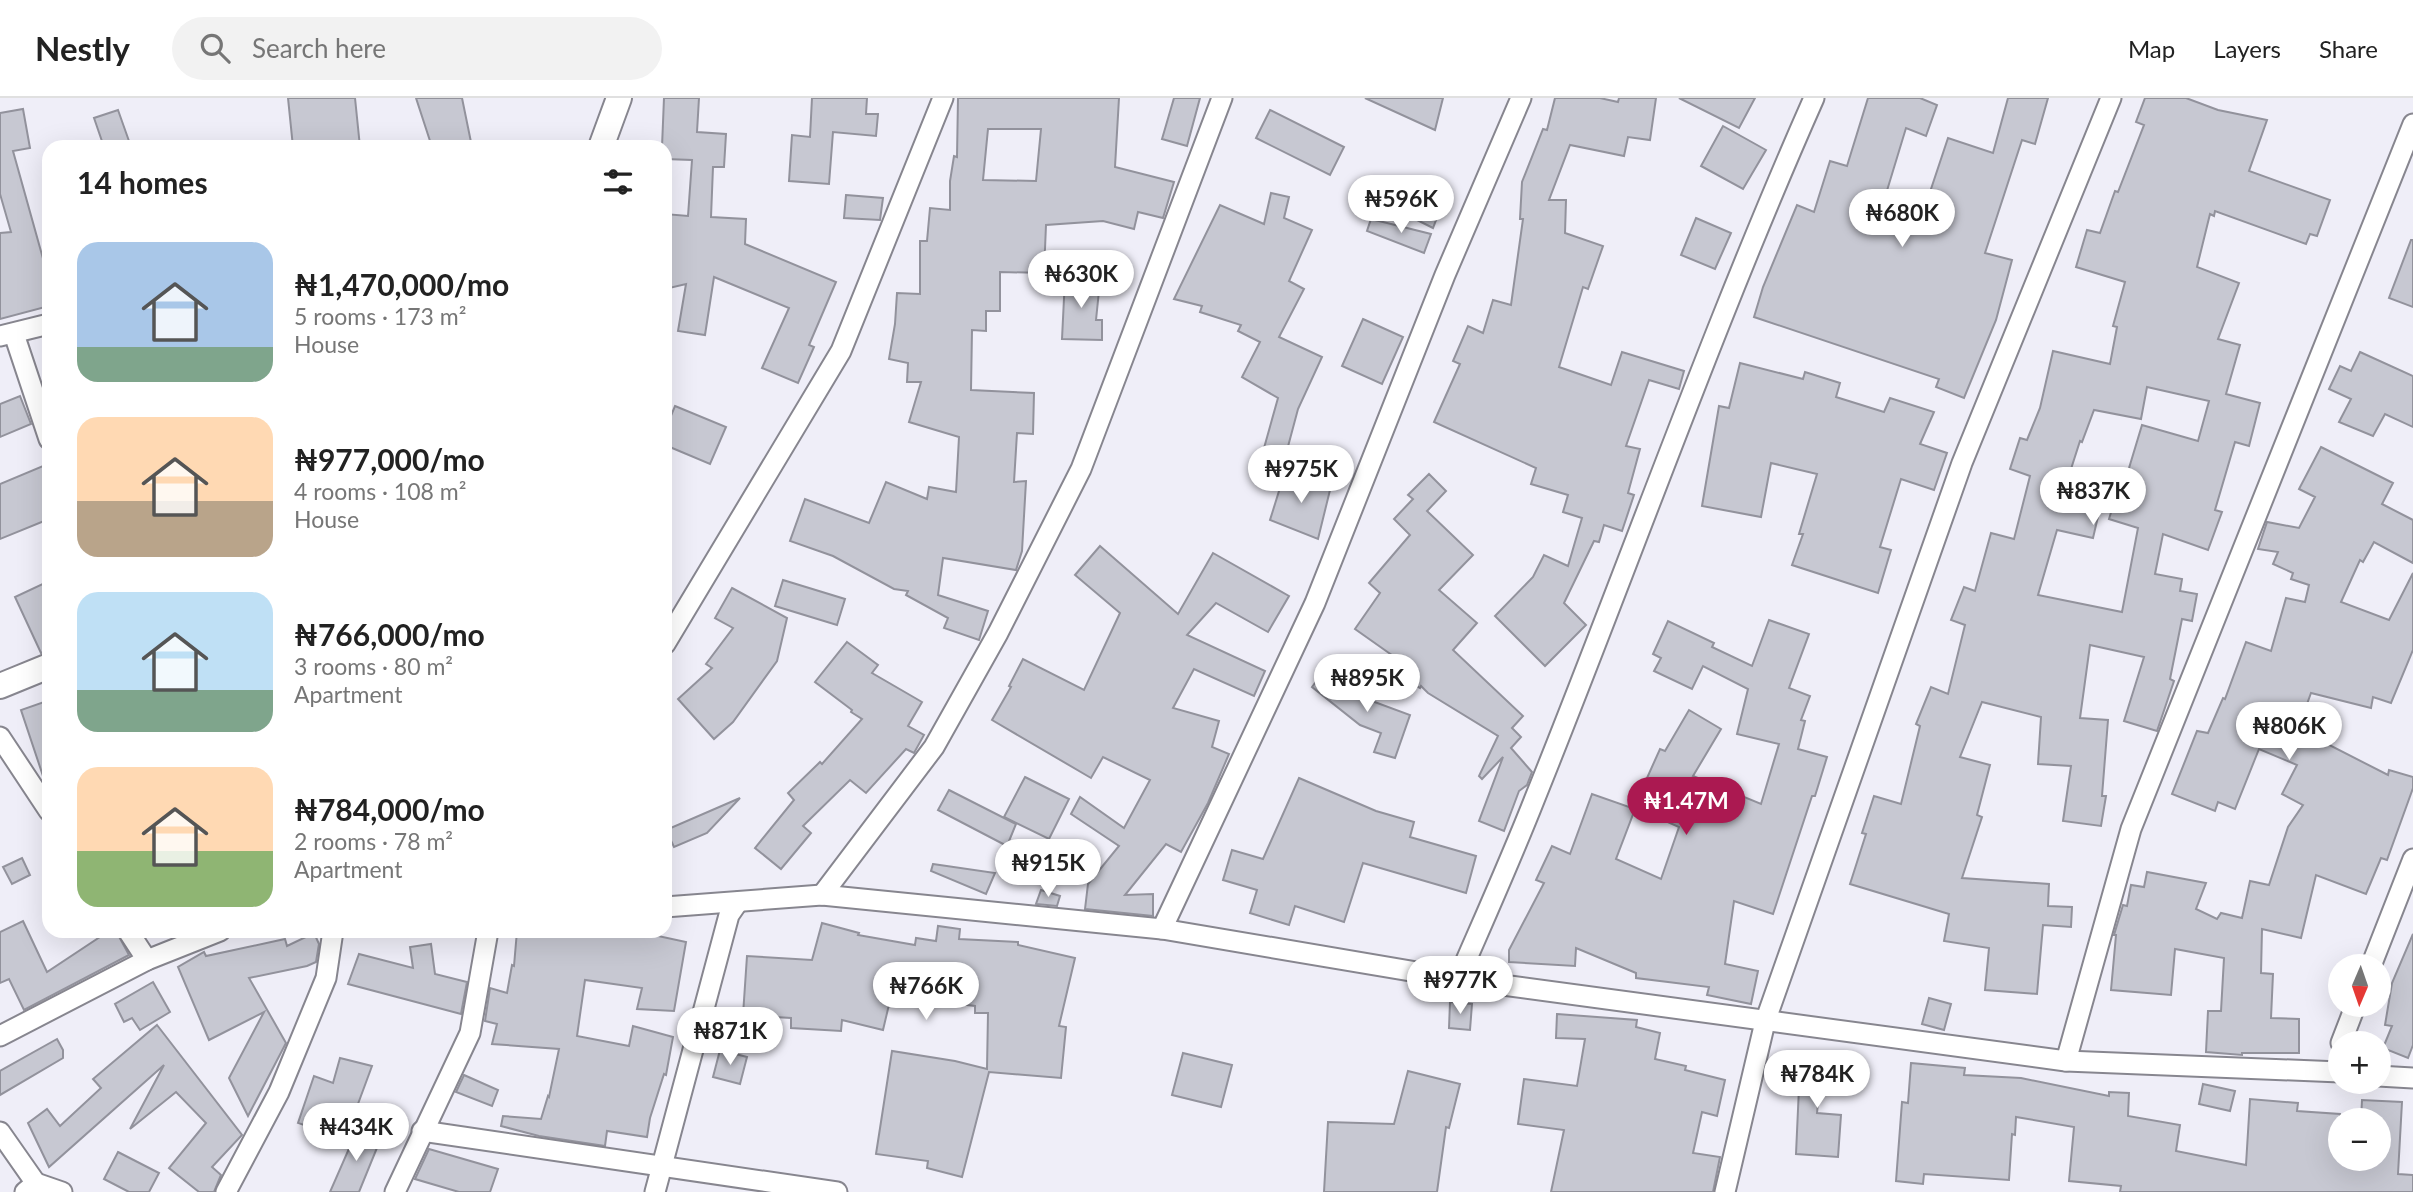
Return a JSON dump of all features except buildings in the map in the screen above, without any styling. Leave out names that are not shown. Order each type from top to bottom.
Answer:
[{"type":"street","points":[[604,140],[619,98]]},
{"type":"street","points":[[672,632],[841,351],[943,98]]},
{"type":"street","points":[[822,895],[934,747],[998,633],[1081,469],[1222,98]]},
{"type":"street","points":[[1162,929],[1315,603],[1445,275],[1521,98]]},
{"type":"street","points":[[1458,979],[1535,800],[1681,419],[1769,198],[1814,98]]},
{"type":"street","points":[[1725,1192],[1765,1022],[1962,463],[2111,98]]},
{"type":"street","points":[[2066,1061],[2131,829],[2413,124]]},
{"type":"street","points":[[42,326],[7,335],[42,422]]},
{"type":"street","points":[[0,686],[42,669]]},
{"type":"street","points":[[0,737],[42,800]]},
{"type":"street","points":[[2376,954],[2413,859]]},
{"type":"street","points":[[672,907],[822,895],[1162,929],[1458,979],[2066,1061],[2328,1072]]},
{"type":"street","points":[[655,1192],[729,915],[738,902]]},
{"type":"street","points":[[133,938],[147,960]]},
{"type":"street","points":[[0,1036],[147,960],[202,938]]},
{"type":"street","points":[[226,1192],[279,1092],[326,978],[332,938]]},
{"type":"street","points":[[394,1192],[470,1033],[487,938]]},
{"type":"street","points":[[2391,1077],[2413,1079]]},
{"type":"street","points":[[422,1131],[836,1192]]},
{"type":"street","points":[[0,1132],[34,1189],[62,1192]]}]
